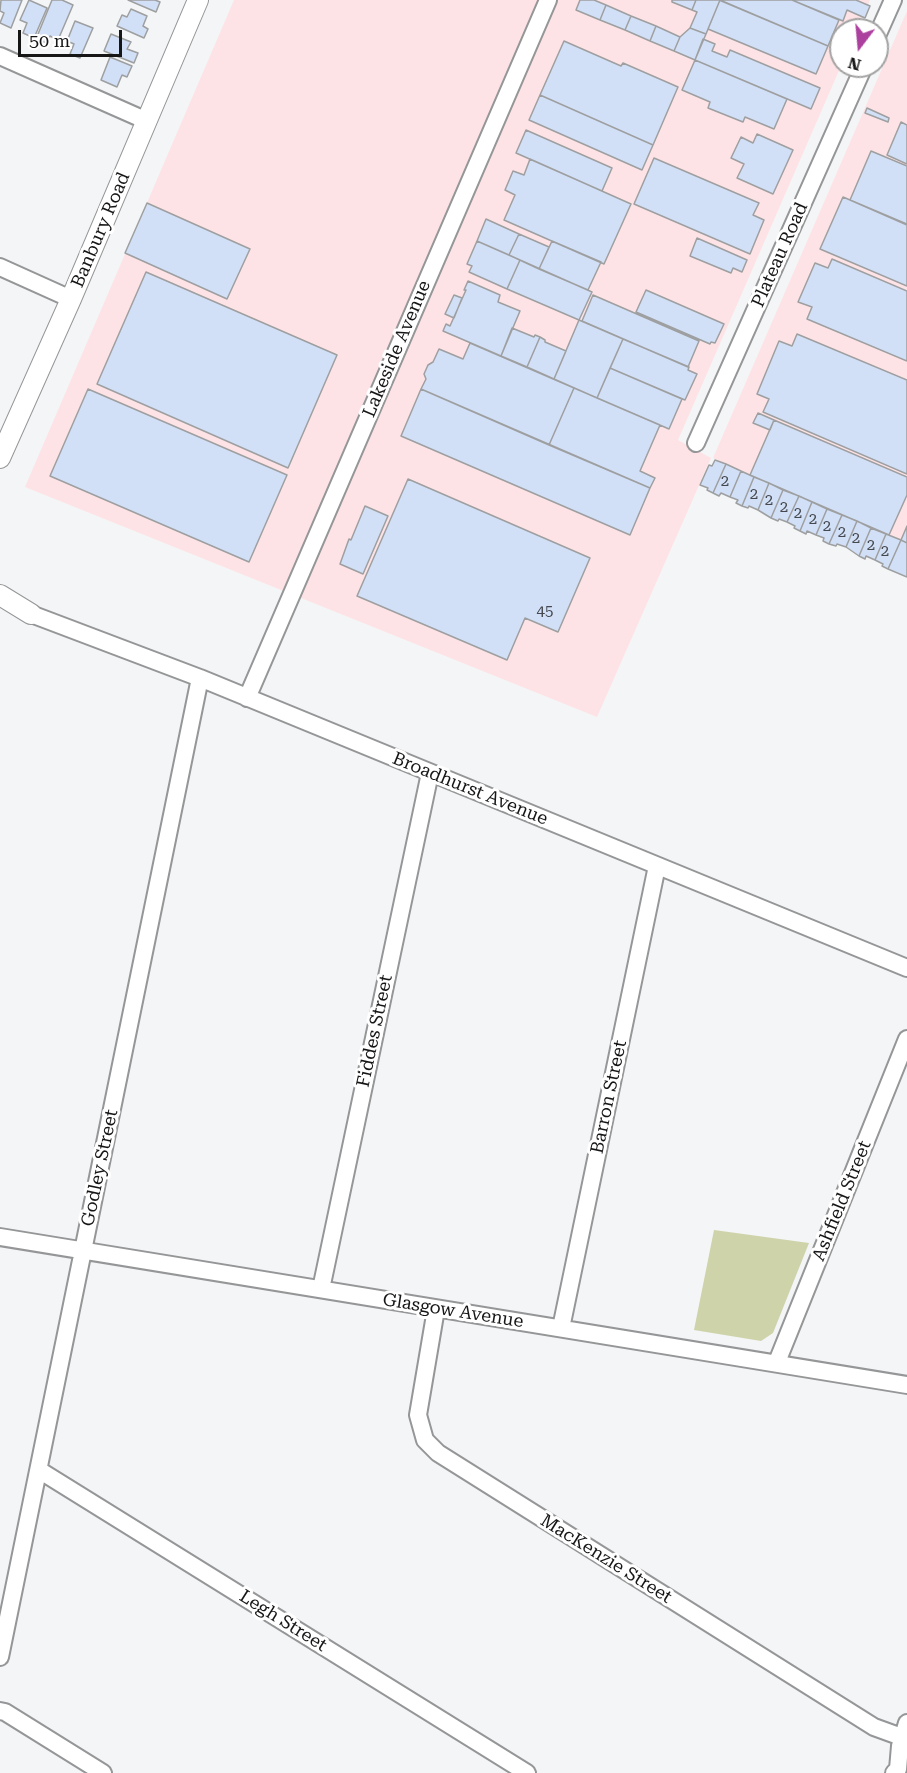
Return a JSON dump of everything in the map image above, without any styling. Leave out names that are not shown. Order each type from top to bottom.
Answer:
[{"type":"street","name":"Banbury Road","points":[[0,458],[71,299],[198,0]]},
{"type":"street","name":"Lakeside Avenue","points":[[247,698],[548,0]]},
{"type":"street","points":[[885,18],[893,0]]},
{"type":"street","points":[[0,56],[147,121]]},
{"type":"street","name":"Plateau Road","points":[[696,443],[859,78]]},
{"type":"street","points":[[0,267],[71,299]]},
{"type":"street","name":"Broadhurst Avenue","points":[[0,595],[31,614]]},
{"type":"street","name":"Broadhurst Avenue","points":[[0,606],[31,614],[200,678],[907,968]]},
{"type":"street","name":"Godley Street","points":[[0,1657],[200,678]]},
{"type":"street","name":"Fiddes Street","points":[[321,1289],[430,773]]},
{"type":"street","name":"Barron Street","points":[[561,1328],[657,866]]},
{"type":"street","name":"Ashfield Street","points":[[777,1362],[907,1039]]},
{"type":"street","name":"Glasgow Avenue","points":[[0,1237],[907,1385]]},
{"type":"street","name":"MacKenzie Street","points":[[436,1309],[418,1415],[425,1440],[438,1453],[874,1727],[905,1733]]},
{"type":"street","name":"Legh Street","points":[[39,1470],[528,1773]]},
{"type":"street","points":[[0,1711],[103,1773]]},
{"type":"street","points":[[894,1773],[898,1769],[905,1733]]},
{"type":"shaded area","points":[[234,0],[870,0],[862,18],[829,18],[829,78],[836,78],[678,440],[711,458],[597,717],[25,487]]},
{"type":"shaded area","points":[[907,11],[907,545],[713,458],[878,78],[889,78],[889,52]]},
{"type":"green space","points":[[714,1230],[809,1243],[773,1333],[761,1341],[694,1330]]},
{"type":"building","points":[[1,0],[22,0],[11,28],[0,23],[4,13],[0,11]]},
{"type":"building","points":[[29,0],[47,8],[34,38],[23,33],[27,23],[20,20]]},
{"type":"building","points":[[52,0],[62,0],[73,5],[58,40],[50,36],[47,43],[36,39]]},
{"type":"building","points":[[128,0],[155,0],[160,2],[156,12]]},
{"type":"building","points":[[580,0],[594,0],[606,5],[600,20],[576,10]]},
{"type":"building","points":[[672,0],[696,0],[692,10]]},
{"type":"building","points":[[696,0],[720,0],[706,34],[690,28],[697,12],[692,10]]},
{"type":"building","points":[[719,0],[792,0],[834,18],[829,18],[828,46]]},
{"type":"building","points":[[720,0],[828,46],[816,74],[708,29]]},
{"type":"building","points":[[792,0],[856,0],[870,6],[865,18],[847,10],[844,18],[836,18]]},
{"type":"building","points":[[606,5],[631,16],[625,30],[600,20]]},
{"type":"building","points":[[131,9],[147,16],[143,26],[148,29],[144,38],[117,26],[122,15],[127,17]]},
{"type":"building","points":[[631,16],[656,26],[650,41],[625,30]]},
{"type":"building","points":[[75,21],[93,28],[80,58],[70,54],[74,44],[67,41]]},
{"type":"building","points":[[656,26],[680,37],[674,51],[650,41]]},
{"type":"building","points":[[690,28],[706,34],[695,60],[674,51],[680,37]]},
{"type":"building","points":[[111,34],[131,42],[127,49],[138,53],[134,63],[104,51]]},
{"type":"building","points":[[703,39],[715,44],[712,51],[727,57],[730,50],[820,88],[811,109],[695,60]]},
{"type":"building","points":[[564,41],[621,66],[623,63],[678,87],[653,145],[540,95]]},
{"type":"building","points":[[110,57],[132,66],[127,77],[122,75],[117,87],[101,80]]},
{"type":"building","points":[[695,60],[787,99],[774,129],[745,117],[743,122],[708,108],[710,102],[682,90]]},
{"type":"building","points":[[540,95],[653,145],[642,170],[529,120]]},
{"type":"building","points":[[867,108],[889,118],[888,122],[865,113]]},
{"type":"building","points":[[901,122],[907,125],[907,164],[887,155]]},
{"type":"building","points":[[526,130],[612,168],[602,191],[516,153]]},
{"type":"building","points":[[757,134],[793,150],[773,194],[737,178],[744,164],[731,158],[741,137],[753,143]]},
{"type":"building","points":[[871,151],[907,166],[907,225],[850,200]]},
{"type":"building","points":[[654,158],[759,203],[753,215],[764,220],[750,254],[634,204]]},
{"type":"building","points":[[530,159],[631,204],[604,264],[504,220],[515,195],[505,190],[513,171],[524,175]]},
{"type":"building","points":[[843,197],[907,224],[907,286],[820,249]]},
{"type":"building","points":[[147,203],[250,249],[227,299],[125,253]]},
{"type":"building","points":[[486,219],[519,234],[509,255],[477,241]]},
{"type":"building","points":[[519,234],[549,247],[539,269],[509,255]]},
{"type":"building","points":[[697,238],[747,260],[742,272],[733,268],[731,273],[690,256]]},
{"type":"building","points":[[477,241],[520,260],[507,289],[469,272],[472,266],[467,264]]},
{"type":"building","points":[[552,241],[601,262],[588,290],[539,269]]},
{"type":"building","points":[[832,259],[907,291],[907,361],[807,319],[812,307],[798,302],[815,263],[828,268]]},
{"type":"building","points":[[520,260],[592,292],[579,320],[507,289]]},
{"type":"building","points":[[146,272],[337,355],[288,468],[97,384]]},
{"type":"building","points":[[468,281],[500,295],[498,302],[520,311],[501,356],[443,331],[446,324],[450,326]]},
{"type":"building","points":[[646,290],[724,324],[715,343],[710,344],[636,312]]},
{"type":"building","points":[[454,295],[462,298],[454,318],[445,314]]},
{"type":"building","points":[[593,295],[699,341],[688,367],[582,321]]},
{"type":"building","points":[[579,320],[623,339],[597,398],[554,379]]},
{"type":"building","points":[[512,328],[534,337],[535,335],[540,337],[527,367],[501,356]]},
{"type":"building","points":[[797,334],[907,380],[907,474],[763,412],[769,399],[757,394],[779,341],[792,346]]},
{"type":"building","points":[[540,337],[545,342],[566,351],[554,379],[527,367]]},
{"type":"building","points":[[623,339],[689,367],[688,370],[697,374],[685,400],[610,368]]},
{"type":"building","points":[[470,343],[574,388],[549,445],[421,389],[426,379],[424,374],[428,365],[433,362],[439,349],[463,359]]},
{"type":"building","points":[[610,368],[682,399],[669,429],[597,398]]},
{"type":"building","points":[[574,388],[660,425],[640,471],[655,478],[650,488],[549,445]]},
{"type":"building","points":[[88,389],[287,475],[249,562],[50,476]]},
{"type":"building","points":[[421,389],[650,488],[630,535],[401,436]]},
{"type":"building","points":[[758,413],[774,420],[770,430],[753,423]]},
{"type":"building","points":[[774,420],[907,477],[907,495],[889,535],[750,475]]},
{"type":"building","points":[[715,460],[726,464],[713,493],[700,485],[709,465],[712,466]]},
{"type":"building","points":[[726,464],[741,471],[730,497],[721,493],[719,496],[713,493]]},
{"type":"building","points":[[741,471],[754,477],[742,506],[736,503],[738,500],[730,497]]},
{"type":"building","points":[[754,477],[769,483],[758,510],[742,506]]},
{"type":"building","points":[[408,479],[590,558],[558,632],[525,618],[507,660],[357,596]]},
{"type":"building","points":[[769,483],[783,490],[771,518],[758,510]]},
{"type":"building","points":[[783,490],[799,496],[787,522],[771,518]]},
{"type":"building","points":[[799,496],[812,502],[800,531],[787,522]]},
{"type":"building","points":[[812,502],[827,509],[816,535],[800,531]]},
{"type":"building","points":[[365,506],[388,516],[363,574],[340,564]]},
{"type":"building","points":[[827,509],[842,515],[829,544],[823,541],[824,538],[816,535]]},
{"type":"building","points":[[842,515],[857,521],[846,547],[829,544]]},
{"type":"building","points":[[857,521],[871,528],[859,556],[846,547]]},
{"type":"building","points":[[907,526],[907,543],[901,540]]},
{"type":"building","points":[[871,528],[886,534],[875,560],[859,556]]},
{"type":"building","points":[[886,534],[901,540],[888,569],[875,560]]},
{"type":"building","points":[[901,540],[907,543],[907,577],[888,569]]}]
